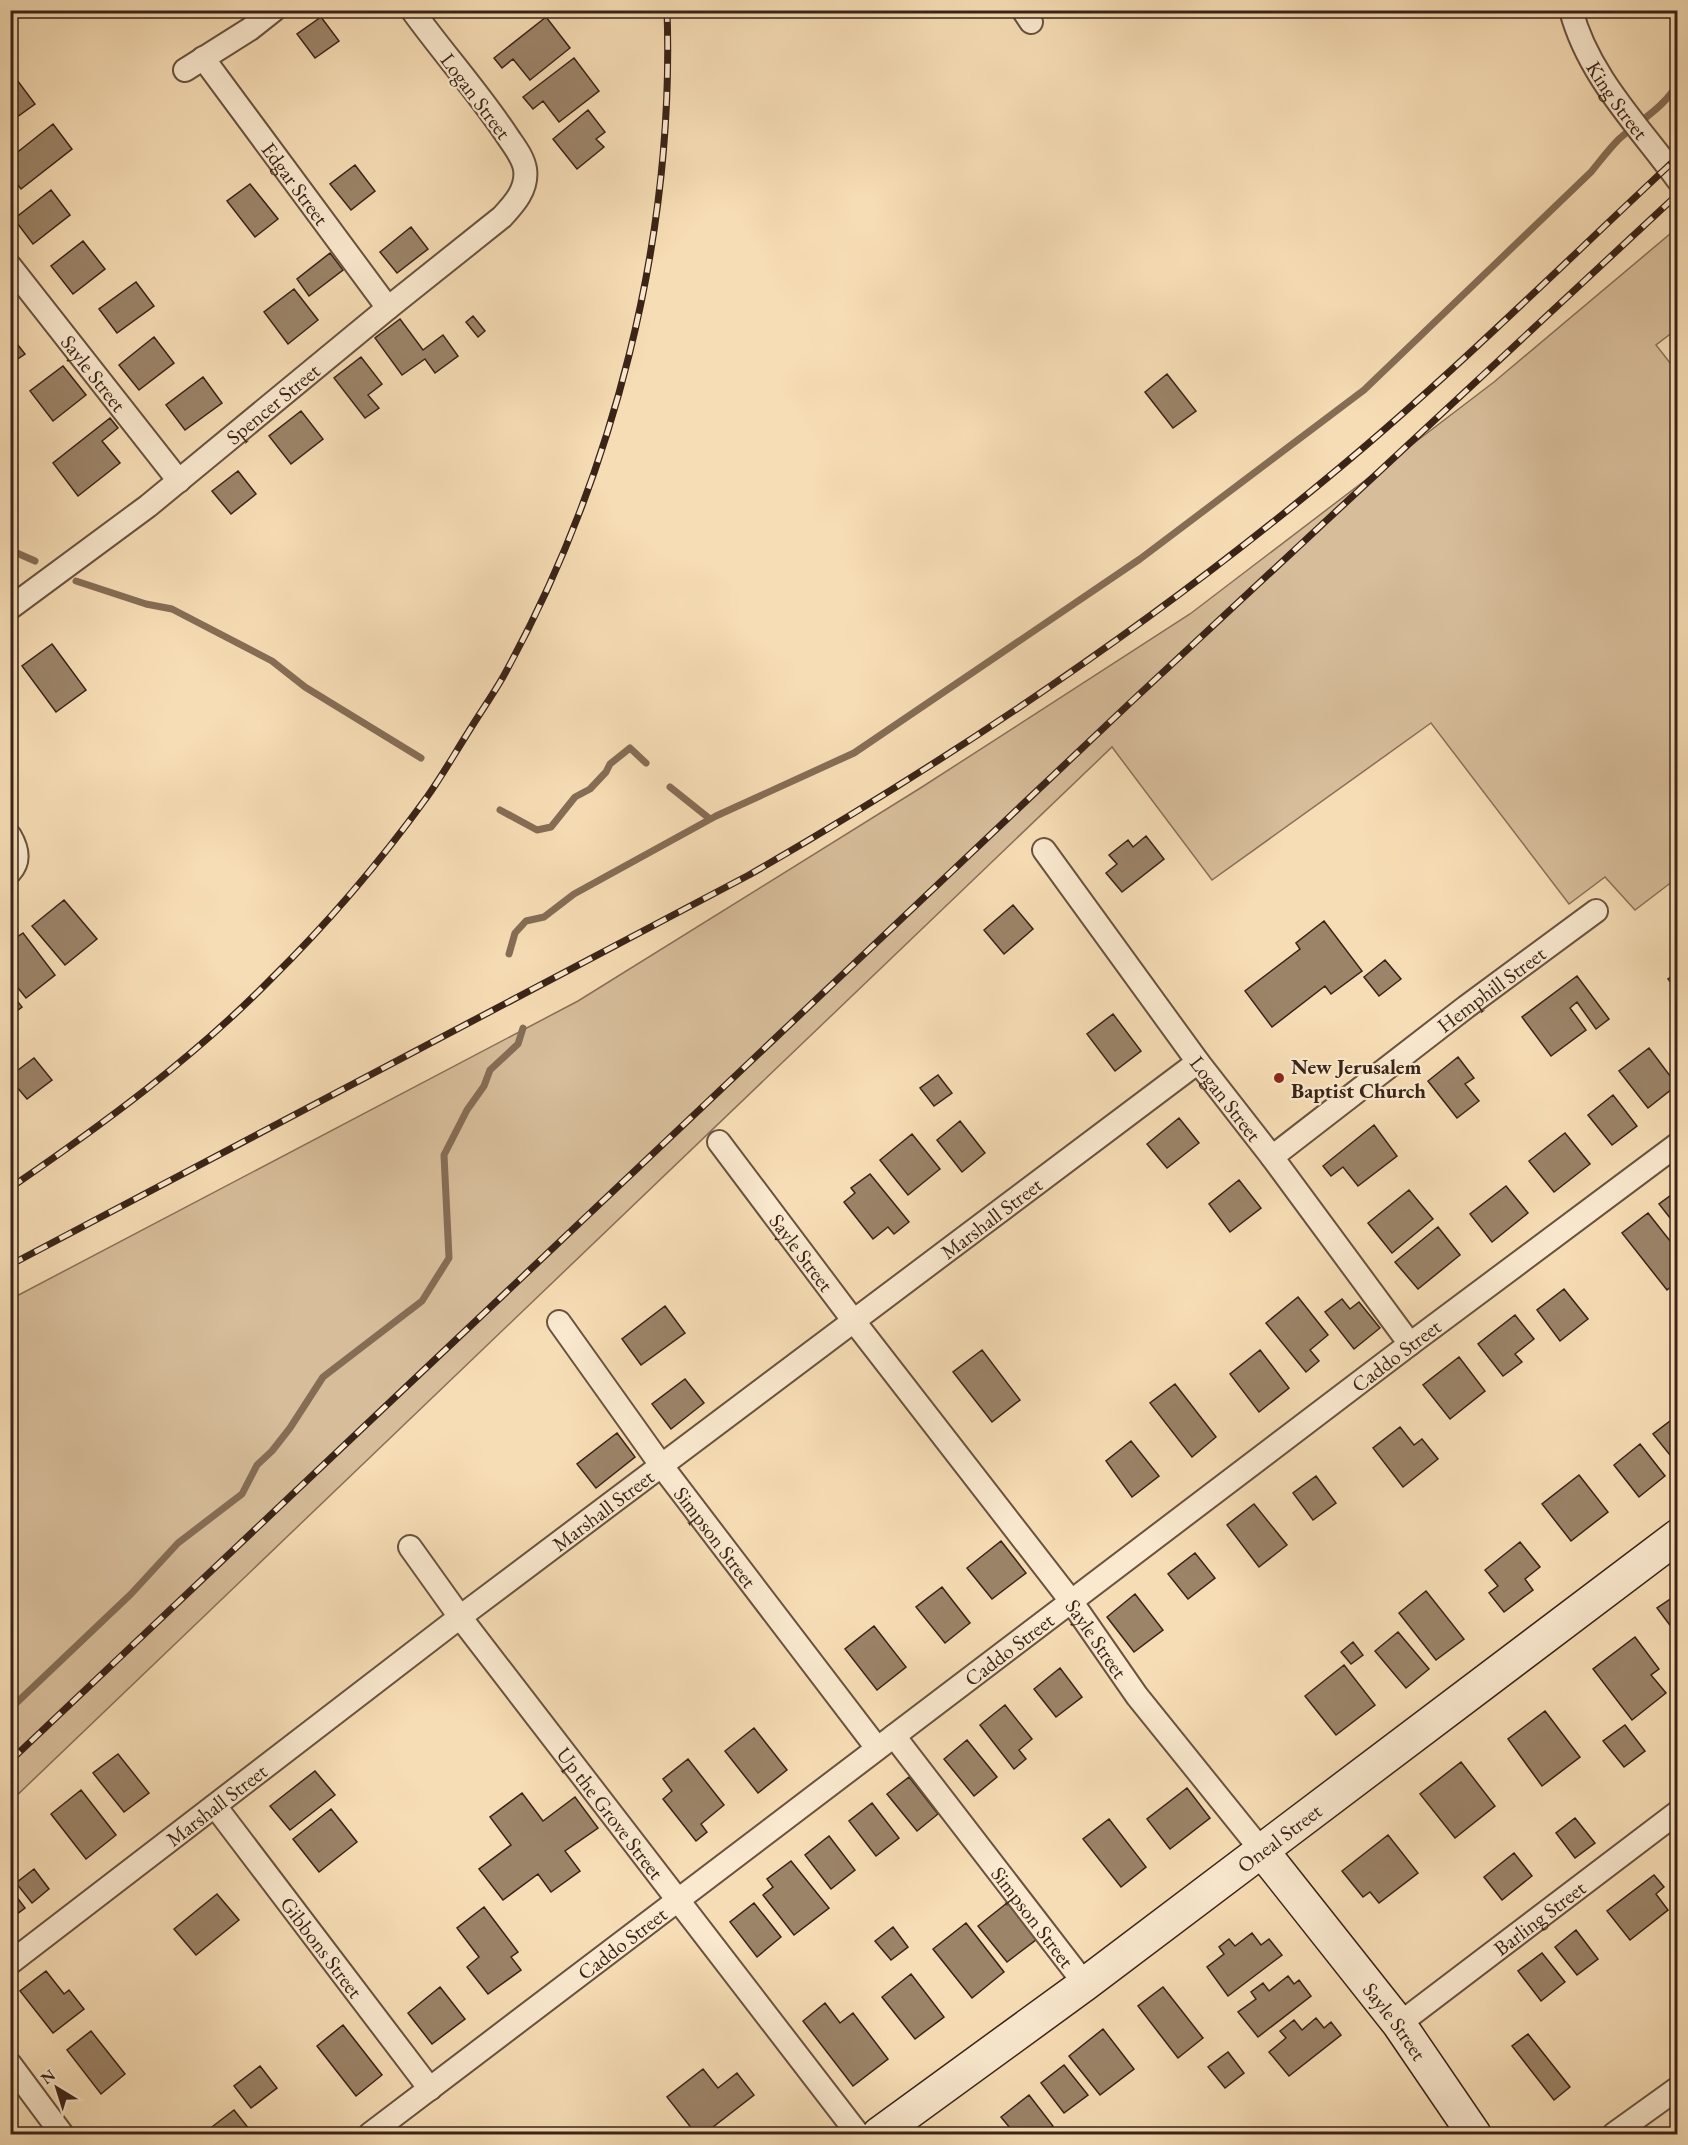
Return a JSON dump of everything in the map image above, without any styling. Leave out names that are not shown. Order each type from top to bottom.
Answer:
[{"type":"street","name":"Edgar Street","points":[[274,10],[250,29],[194,64],[388,308]]},
{"type":"street","name":"Logan Street","points":[[412,10],[520,155],[525,170],[524,187]]},
{"type":"street","name":"King Street","points":[[1571,10],[1586,50],[1620,106],[1677,180]]},
{"type":"street","name":"Spencer Street","points":[[10,608],[179,481],[502,217],[515,203],[524,187]]},
{"type":"street","name":"Sayle Street","points":[[10,266],[179,481]]},
{"type":"street","points":[[10,836],[17,854],[13,869]]},
{"type":"street","name":"Logan Street","points":[[1044,850],[1198,1062],[1272,1157],[1410,1344]]},
{"type":"street","name":"Hemphill Street","points":[[1272,1157],[1466,1007],[1596,911]]},
{"type":"street","name":"Marshall Street","points":[[10,1963],[460,1617],[1198,1062]]},
{"type":"street","name":"Sayle Street","points":[[719,1142],[853,1320],[1071,1601],[1137,1696],[1399,2024],[1474,2134]]},
{"type":"street","name":"Caddo Street","points":[[370,2134],[1410,1344],[1675,1151]]},
{"type":"street","name":"Simpson Street","points":[[559,1322],[661,1465],[1085,1983]]},
{"type":"street","name":"Oneal Street","points":[[879,2134],[1262,1851],[1677,1536]]},
{"type":"street","name":"Up the Grove Street","points":[[410,1547],[460,1617],[858,2134]]},
{"type":"street","name":"Gibbons Street","points":[[215,1806],[430,2089]]},
{"type":"street","name":"Barling Street","points":[[1399,2024],[1677,1812]]},
{"type":"street","points":[[10,2064],[62,2134]]},
{"type":"street","points":[[1614,2134],[1677,2088]]},
{"type":"shaded area","points":[[1677,228],[1677,329],[1656,345],[1678,373],[1677,878],[1635,910],[1605,877],[1569,904],[1431,723],[1212,880],[1112,747],[11,1801],[11,1299],[578,1001],[922,787],[1190,614],[1494,382]]},
{"type":"building","points":[[321,17],[339,41],[315,58],[297,34]]},
{"type":"building","points":[[546,17],[570,48],[530,80],[513,59],[502,68],[494,58]]},
{"type":"building","points":[[574,58],[599,91],[559,122],[543,101],[533,109],[523,97]]},
{"type":"building","points":[[17,80],[35,104],[10,122],[10,84]]},
{"type":"building","points":[[588,110],[605,132],[596,139],[604,147],[577,169],[553,139]]},
{"type":"building","points":[[53,124],[72,149],[21,189],[10,175],[10,158]]},
{"type":"building","points":[[355,165],[375,191],[351,210],[330,184]]},
{"type":"building","points":[[250,184],[278,219],[255,237],[227,201]]},
{"type":"building","points":[[51,190],[70,215],[33,244],[14,219]]},
{"type":"building","points":[[411,227],[428,249],[397,273],[380,252]]},
{"type":"building","points":[[83,241],[105,269],[73,294],[51,266]]},
{"type":"building","points":[[330,253],[343,270],[309,296],[297,279]]},
{"type":"building","points":[[136,282],[154,306],[117,333],[99,309]]},
{"type":"building","points":[[294,289],[318,320],[288,344],[264,312]]},
{"type":"building","points":[[473,316],[485,331],[478,337],[466,322]]},
{"type":"building","points":[[400,319],[423,350],[443,335],[458,356],[435,373],[425,359],[402,375],[375,338]]},
{"type":"building","points":[[10,335],[25,354],[10,364]]},
{"type":"building","points":[[154,337],[174,363],[139,390],[119,365]]},
{"type":"building","points":[[361,357],[382,384],[368,395],[379,408],[365,418],[334,378]]},
{"type":"building","points":[[63,366],[86,395],[53,421],[30,391]]},
{"type":"building","points":[[1167,374],[1196,411],[1173,428],[1145,392]]},
{"type":"building","points":[[203,377],[222,403],[185,430],[166,405]]},
{"type":"building","points":[[301,411],[323,439],[291,464],[269,436]]},
{"type":"building","points":[[110,418],[118,428],[102,441],[120,463],[78,496],[53,463]]},
{"type":"building","points":[[238,471],[256,494],[231,514],[212,491]]},
{"type":"building","points":[[52,644],[86,690],[56,712],[22,666]]},
{"type":"building","points":[[1146,836],[1164,859],[1122,892],[1106,873],[1117,864],[1109,855],[1128,840],[1133,847]]},
{"type":"building","points":[[64,900],[97,939],[65,965],[32,926]]},
{"type":"building","points":[[1013,905],[1033,929],[1004,954],[984,930]]},
{"type":"building","points":[[1324,921],[1362,971],[1331,994],[1325,986],[1272,1027],[1245,991],[1300,949],[1296,943]]},
{"type":"building","points":[[23,933],[55,975],[26,998],[10,978],[10,942]]},
{"type":"building","points":[[1385,960],[1401,979],[1379,996],[1364,977]]},
{"type":"building","points":[[1678,972],[1678,992],[1668,979]]},
{"type":"building","points":[[1577,976],[1609,1019],[1596,1029],[1577,1002],[1570,1008],[1586,1030],[1551,1056],[1522,1017]]},
{"type":"building","points":[[10,992],[22,1007],[10,1016]]},
{"type":"building","points":[[1113,1014],[1141,1051],[1115,1071],[1087,1034]]},
{"type":"building","points":[[1649,1048],[1677,1085],[1648,1108],[1619,1071]]},
{"type":"building","points":[[1458,1057],[1474,1078],[1465,1084],[1479,1101],[1457,1118],[1428,1081]]},
{"type":"building","points":[[34,1058],[52,1080],[27,1099],[10,1076]]},
{"type":"building","points":[[938,1075],[952,1093],[934,1106],[920,1088]]},
{"type":"building","points":[[1613,1095],[1637,1126],[1612,1145],[1588,1115]]},
{"type":"building","points":[[1179,1118],[1199,1143],[1167,1168],[1147,1144]]},
{"type":"building","points":[[960,1121],[985,1153],[962,1172],[937,1140]]},
{"type":"building","points":[[1374,1125],[1397,1156],[1358,1186],[1343,1167],[1331,1176],[1323,1166]]},
{"type":"building","points":[[1565,1133],[1590,1164],[1554,1192],[1529,1161]]},
{"type":"building","points":[[912,1134],[940,1169],[908,1195],[880,1160]]},
{"type":"building","points":[[870,1174],[909,1222],[894,1234],[888,1227],[873,1239],[844,1202],[855,1193],[851,1188]]},
{"type":"building","points":[[1239,1180],[1261,1208],[1230,1232],[1209,1204]]},
{"type":"building","points":[[1506,1186],[1528,1213],[1492,1242],[1470,1214]]},
{"type":"building","points":[[1409,1190],[1433,1219],[1392,1253],[1368,1223]]},
{"type":"building","points":[[1678,1190],[1678,1228],[1659,1204]]},
{"type":"building","points":[[1648,1213],[1678,1251],[1678,1264],[1674,1267],[1678,1272],[1678,1281],[1667,1290],[1622,1233]]},
{"type":"building","points":[[1438,1227],[1460,1255],[1418,1289],[1395,1262]]},
{"type":"building","points":[[1564,1289],[1588,1319],[1560,1341],[1537,1310]]},
{"type":"building","points":[[1298,1297],[1328,1335],[1310,1350],[1319,1361],[1306,1372],[1266,1323]]},
{"type":"building","points":[[1342,1299],[1350,1309],[1359,1302],[1380,1328],[1354,1349],[1325,1312]]},
{"type":"building","points":[[665,1306],[685,1333],[641,1365],[622,1339]]},
{"type":"building","points":[[1515,1315],[1534,1339],[1515,1354],[1522,1362],[1503,1376],[1478,1344]]},
{"type":"building","points":[[982,1350],[1020,1400],[992,1422],[953,1372]]},
{"type":"building","points":[[1260,1350],[1289,1388],[1259,1412],[1230,1374]]},
{"type":"building","points":[[1459,1357],[1485,1391],[1450,1419],[1423,1385]]},
{"type":"building","points":[[685,1379],[704,1403],[671,1429],[652,1404]]},
{"type":"building","points":[[1175,1384],[1216,1437],[1192,1457],[1150,1403]]},
{"type":"building","points":[[1678,1415],[1678,1465],[1653,1434]]},
{"type":"building","points":[[1400,1427],[1414,1445],[1422,1439],[1438,1459],[1403,1487],[1373,1448]]},
{"type":"building","points":[[617,1433],[635,1457],[596,1488],[577,1464]]},
{"type":"building","points":[[1131,1441],[1159,1476],[1132,1497],[1106,1461]]},
{"type":"building","points":[[1640,1444],[1665,1476],[1639,1497],[1614,1465]]},
{"type":"building","points":[[1579,1475],[1608,1512],[1571,1541],[1542,1504]]},
{"type":"building","points":[[1316,1476],[1336,1503],[1313,1520],[1293,1493]]},
{"type":"building","points":[[1254,1504],[1287,1545],[1259,1567],[1227,1525]]},
{"type":"building","points":[[1001,1541],[1026,1573],[992,1599],[967,1568]]},
{"type":"building","points":[[1520,1542],[1540,1567],[1525,1579],[1533,1590],[1504,1612],[1489,1593],[1498,1586],[1485,1570]]},
{"type":"building","points":[[1195,1553],[1215,1578],[1188,1599],[1168,1574]]},
{"type":"building","points":[[942,1587],[970,1623],[945,1643],[916,1607]]},
{"type":"building","points":[[1426,1591],[1464,1639],[1436,1660],[1399,1613]]},
{"type":"building","points":[[1135,1594],[1163,1630],[1134,1652],[1107,1617]]},
{"type":"building","points":[[1678,1594],[1678,1636],[1657,1608]]},
{"type":"building","points":[[874,1626],[906,1667],[877,1690],[845,1649]]},
{"type":"building","points":[[1398,1632],[1429,1669],[1406,1688],[1375,1651]]},
{"type":"building","points":[[1635,1637],[1659,1669],[1651,1675],[1666,1693],[1632,1720],[1593,1669]]},
{"type":"building","points":[[1353,1642],[1363,1655],[1351,1664],[1341,1652]]},
{"type":"building","points":[[1344,1665],[1375,1705],[1336,1735],[1305,1696]]},
{"type":"building","points":[[1060,1668],[1082,1697],[1056,1717],[1034,1689]]},
{"type":"building","points":[[1005,1705],[1032,1739],[1019,1750],[1026,1759],[1014,1769],[980,1725]]},
{"type":"building","points":[[1545,1711],[1580,1757],[1542,1786],[1508,1739]]},
{"type":"building","points":[[1625,1725],[1645,1751],[1624,1767],[1603,1741]]},
{"type":"building","points":[[754,1728],[787,1770],[758,1793],[725,1751]]},
{"type":"building","points":[[967,1740],[997,1777],[974,1796],[944,1759]]},
{"type":"building","points":[[118,1754],[149,1793],[124,1812],[93,1773]]},
{"type":"building","points":[[688,1759],[724,1805],[701,1824],[707,1832],[696,1841],[663,1799],[672,1791],[663,1779]]},
{"type":"building","points":[[1461,1762],[1495,1806],[1455,1838],[1420,1794]]},
{"type":"building","points":[[315,1771],[335,1795],[290,1830],[270,1806]]},
{"type":"building","points":[[909,1777],[938,1814],[917,1831],[887,1794]]},
{"type":"building","points":[[1187,1788],[1210,1818],[1170,1849],[1147,1819]]},
{"type":"building","points":[[81,1790],[116,1835],[86,1859],[51,1814]]},
{"type":"building","points":[[522,1793],[543,1821],[575,1797],[598,1828],[565,1851],[580,1871],[551,1892],[538,1874],[503,1900],[479,1869],[511,1845],[490,1817]]},
{"type":"building","points":[[872,1803],[899,1838],[876,1856],[849,1821]]},
{"type":"building","points":[[331,1809],[357,1842],[319,1872],[293,1839]]},
{"type":"building","points":[[1575,1818],[1595,1843],[1575,1858],[1556,1833]]},
{"type":"building","points":[[1109,1819],[1146,1867],[1121,1887],[1083,1839]]},
{"type":"building","points":[[1388,1835],[1418,1873],[1379,1903],[1370,1892],[1363,1897],[1342,1871]]},
{"type":"building","points":[[829,1836],[855,1870],[831,1889],[805,1855]]},
{"type":"building","points":[[1514,1853],[1532,1876],[1502,1900],[1484,1877]]},
{"type":"building","points":[[791,1861],[829,1908],[794,1935],[763,1895],[773,1887],[767,1879]]},
{"type":"building","points":[[34,1869],[49,1889],[32,1903],[16,1883]]},
{"type":"building","points":[[1654,1875],[1664,1887],[1656,1894],[1668,1910],[1630,1940],[1607,1911]]},
{"type":"building","points":[[13,1892],[25,1908],[10,1919],[10,1895]]},
{"type":"building","points":[[217,1894],[239,1920],[196,1955],[174,1929]]},
{"type":"building","points":[[1012,1899],[1041,1936],[1007,1962],[978,1926]]},
{"type":"building","points":[[754,1903],[781,1937],[757,1957],[730,1922]]},
{"type":"building","points":[[484,1907],[518,1952],[511,1957],[521,1970],[488,1994],[467,1967],[479,1957],[457,1928]]},
{"type":"building","points":[[966,1923],[1004,1972],[972,1998],[933,1949]]},
{"type":"building","points":[[893,1927],[908,1947],[891,1960],[875,1941]]},
{"type":"building","points":[[1576,1930],[1598,1959],[1577,1975],[1555,1947]]},
{"type":"building","points":[[1252,1933],[1261,1945],[1269,1939],[1282,1955],[1228,1996],[1207,1967],[1224,1954],[1219,1947],[1229,1939],[1235,1946]]},
{"type":"building","points":[[1542,1953],[1565,1982],[1541,2001],[1518,1971]]},
{"type":"building","points":[[46,1971],[64,1994],[69,1990],[84,2009],[53,2033],[20,1991]]},
{"type":"building","points":[[911,1974],[944,2017],[915,2039],[882,1997]]},
{"type":"building","points":[[1288,1976],[1294,1984],[1299,1980],[1311,1996],[1258,2037],[1238,2012],[1256,1999],[1251,1992],[1263,1983],[1269,1991]]},
{"type":"building","points":[[440,1987],[465,2019],[432,2044],[408,2013]]},
{"type":"building","points":[[1163,1987],[1203,2038],[1178,2058],[1138,2006]]},
{"type":"building","points":[[825,2003],[840,2023],[853,2013],[888,2059],[853,2086],[803,2021]]},
{"type":"building","points":[[1316,2018],[1324,2028],[1331,2022],[1341,2035],[1289,2076],[1269,2052],[1286,2038],[1280,2031],[1294,2020],[1302,2030]]},
{"type":"building","points":[[343,2025],[382,2075],[356,2096],[317,2046]]},
{"type":"building","points":[[1103,2029],[1134,2069],[1100,2095],[1069,2056]]},
{"type":"building","points":[[91,2031],[125,2074],[101,2094],[67,2050]]},
{"type":"building","points":[[1528,2034],[1570,2087],[1554,2100],[1512,2046]]},
{"type":"building","points":[[1228,2052],[1244,2073],[1225,2088],[1208,2067]]},
{"type":"building","points":[[1064,2065],[1088,2095],[1064,2113],[1041,2083]]},
{"type":"building","points":[[260,2066],[277,2088],[251,2108],[234,2086]]},
{"type":"building","points":[[703,2069],[718,2088],[737,2073],[754,2095],[704,2134],[696,2134],[667,2097]]},
{"type":"building","points":[[1029,2095],[1053,2126],[1042,2134],[1015,2134],[1001,2117]]},
{"type":"building","points":[[234,2110],[253,2134],[204,2133]]},
{"type":"waterway","points":[[509,954],[515,933],[526,921],[544,917],[574,894],[716,816],[854,753],[1140,559],[1364,390],[1591,172],[1619,139],[1659,107],[1678,83]]},
{"type":"waterway","points":[[10,550],[35,561]]},
{"type":"waterway","points":[[76,581],[146,604],[172,609],[272,661],[305,687],[421,758]]},
{"type":"waterway","points":[[500,810],[537,830],[551,827],[575,797],[590,789],[606,772],[610,764],[630,748],[646,763]]},
{"type":"waterway","points":[[670,787],[710,819]]},
{"type":"waterway","points":[[10,1709],[131,1594],[178,1543],[242,1494],[257,1465],[272,1451],[290,1428],[323,1377],[422,1301],[449,1258],[444,1155],[467,1110],[484,1086],[490,1070],[518,1044],[523,1028]]},
{"type":"railway","points":[[10,1188],[112,1115],[178,1064],[240,1009],[291,959],[372,869],[409,821],[438,781],[503,677],[542,601],[576,521],[605,439],[629,354],[648,269],[660,182],[667,96],[667,10]]},
{"type":"railway","points":[[10,1265],[749,875],[903,783],[978,735],[1126,633],[1198,580],[1338,469],[1468,355],[1678,157]]},
{"type":"railway","points":[[10,1761],[1131,702],[1678,194]]},
{"type":"place","name":"New Jerusalem Baptist Church","points":[[1279,1078]]}]
